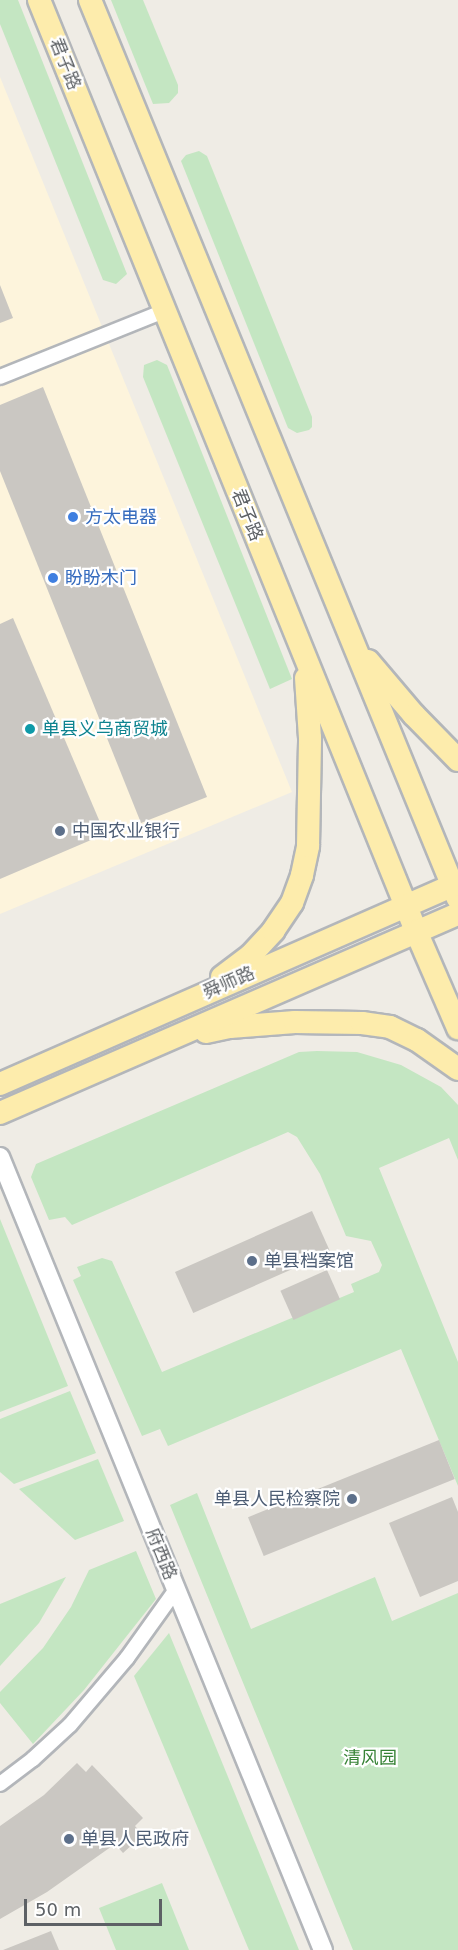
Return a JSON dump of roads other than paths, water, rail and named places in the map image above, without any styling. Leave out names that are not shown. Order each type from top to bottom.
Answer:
[{"type":"main road","name":"君子路","points":[[39,0],[416,932],[458,1028]]},
{"type":"main road","points":[[90,0],[456,889]]},
{"type":"main road","points":[[350,634],[391,690],[458,760]]},
{"type":"main road","points":[[184,1003],[251,955],[273,931],[292,903],[302,875],[308,846],[310,738],[303,653]]},
{"type":"main road","name":"舜师路","points":[[0,1084],[406,905],[456,889]]},
{"type":"main road","name":"舜师路","points":[[0,1113],[458,914]]},
{"type":"main road","points":[[164,1041],[230,1027],[295,1022],[362,1023],[390,1027],[417,1040],[458,1069]]},
{"type":"street","points":[[0,377],[164,311]]},
{"type":"street","name":"府西路","points":[[0,1157],[323,1950]]},
{"type":"street","points":[[0,1784],[33,1759],[70,1725],[127,1658],[176,1590]]},
{"type":"place","name":"方太电器","points":[[73,517]]},
{"type":"place","name":"盼盼木门","points":[[53,578]]},
{"type":"place","name":"单县义乌商贸城","points":[[30,729]]},
{"type":"place","name":"中国农业银行","points":[[60,831]]},
{"type":"place","name":"单县档案馆","points":[[252,1261]]},
{"type":"place","name":"单县人民检察院","points":[[352,1499]]},
{"type":"place","name":"单县人民政府","points":[[69,1839]]},
{"type":"park label","name":"清风园","points":[[370,1758]]}]
